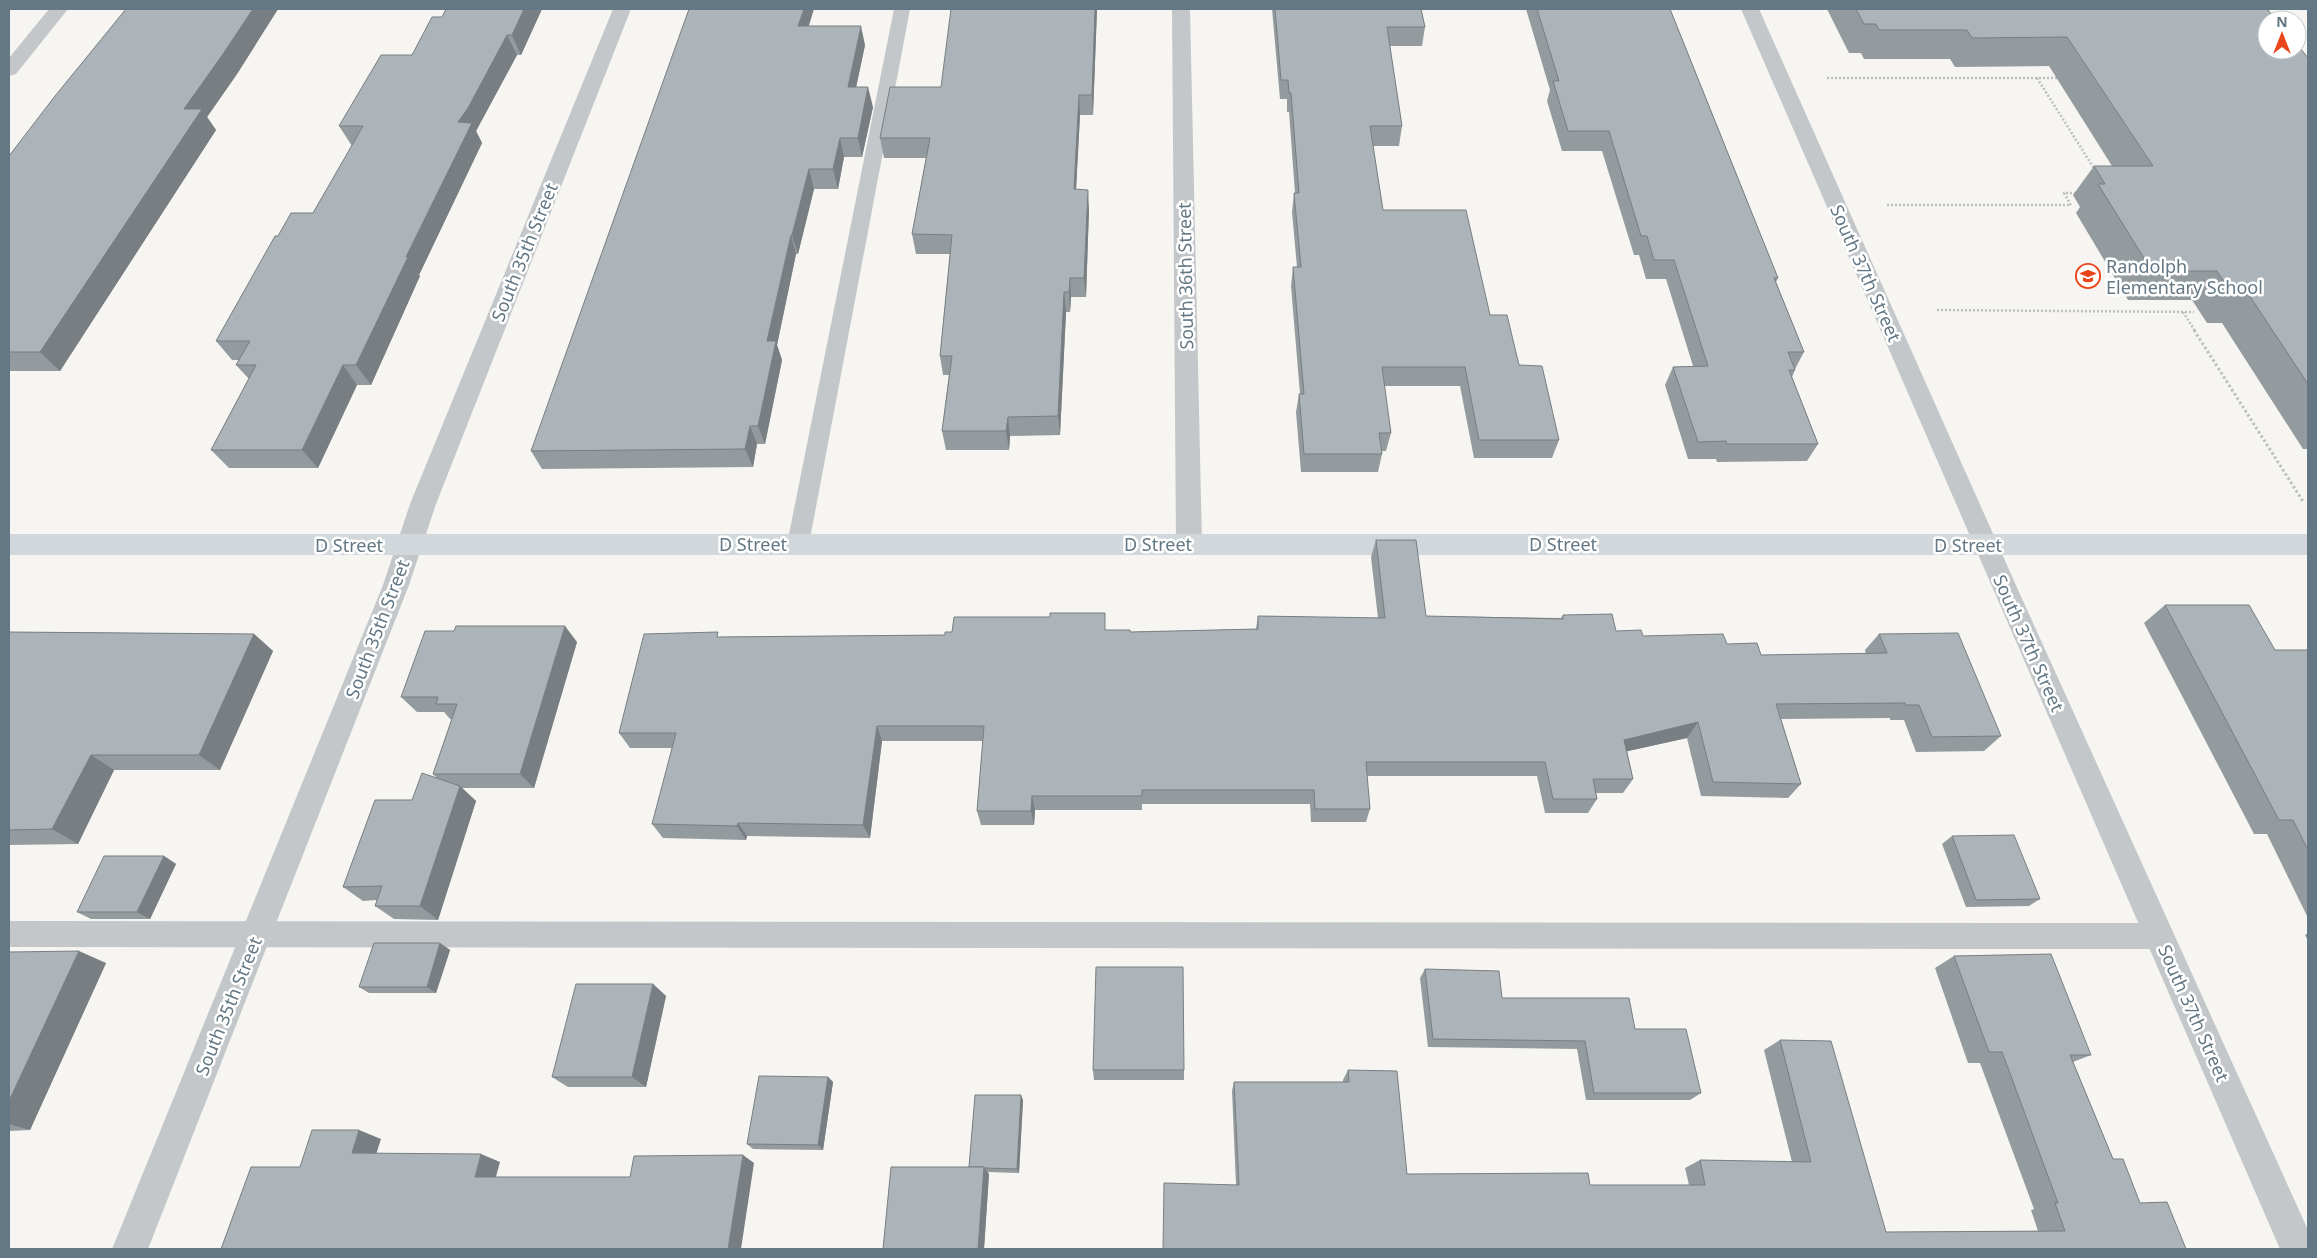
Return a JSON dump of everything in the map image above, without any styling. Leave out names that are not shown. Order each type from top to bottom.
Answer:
[{"type":"street","points":[[9,70],[59,9]]},
{"type":"street","name":"South 35th Street","points":[[130,1249],[396,585],[423,504],[622,9]]},
{"type":"street","name":"South 36th Street","points":[[1181,9],[1189,544]]},
{"type":"street","name":"South 37th Street","points":[[1750,9],[1985,545],[2298,1249]]},
{"type":"street","name":"D Street","points":[[9,544],[2308,545]]},
{"type":"lane","points":[[798,544],[902,9]]},
{"type":"lane","points":[[9,934],[2160,936]]},
{"type":"path","points":[[1827,78],[2066,78]]},
{"type":"path","points":[[2036,78],[2099,176]]},
{"type":"path","points":[[1887,205],[2071,205],[2064,193],[2082,193]]},
{"type":"path","points":[[1937,310],[2194,312]]},
{"type":"path","points":[[2183,312],[2305,504]]},
{"type":"building","points":[[126,9],[253,9],[184,109],[202,109],[40,352],[9,352],[9,156]]},
{"type":"building","points":[[446,9],[524,9],[512,35],[507,35],[468,108],[458,122],[472,123],[406,257],[408,257],[356,365],[343,365],[302,450],[211,450],[256,365],[236,365],[250,341],[216,341],[275,236],[278,236],[291,213],[313,213],[363,126],[339,126],[381,55],[412,55],[432,17],[442,17]]},
{"type":"building","points":[[689,9],[804,9],[798,26],[861,26],[848,87],[868,87],[858,138],[840,138],[833,169],[809,169],[791,235],[767,341],[776,341],[758,426],[750,426],[745,449],[531,451]]},
{"type":"building","points":[[951,9],[1095,9],[1092,95],[1079,95],[1074,189],[1088,190],[1084,278],[1070,278],[1069,292],[1064,292],[1058,416],[1008,417],[1006,431],[942,431],[952,356],[940,356],[952,235],[912,234],[930,138],[880,138],[890,87],[941,87]]},
{"type":"building","points":[[1275,9],[1421,9],[1425,27],[1387,27],[1402,126],[1370,126],[1383,210],[1466,210],[1490,315],[1507,315],[1519,365],[1542,366],[1559,440],[1479,440],[1465,367],[1382,367],[1391,433],[1379,433],[1382,454],[1304,454],[1299,394],[1304,394],[1293,267],[1301,267],[1294,193],[1299,193],[1291,93],[1289,93],[1288,80],[1281,80]]},
{"type":"building","points":[[1537,9],[1670,9],[1778,278],[1774,278],[1804,352],[1788,352],[1795,370],[1789,370],[1818,444],[1727,444],[1726,441],[1698,442],[1673,367],[1708,366],[1674,260],[1654,260],[1647,236],[1641,236],[1609,131],[1568,131],[1553,81],[1559,81]]},
{"type":"building","name":"Randolph Elementary School","points":[[1856,9],[2267,9],[2257,10],[2257,60],[2307,60],[2307,57],[2308,58],[2308,384],[2249,295],[2233,295],[2217,271],[2152,271],[2098,184],[2105,184],[2094,166],[2153,166],[2067,37],[1972,38],[1967,30],[1879,30],[1876,24],[1864,24]]},
{"type":"building","points":[[1376,540],[1416,540],[1426,616],[1563,619],[1563,615],[1612,614],[1616,631],[1641,630],[1643,636],[1723,634],[1727,644],[1757,643],[1761,655],[1887,653],[1879,634],[1958,633],[2001,736],[1932,737],[1919,705],[1905,705],[1905,703],[1776,704],[1801,784],[1713,782],[1698,722],[1624,740],[1633,779],[1593,779],[1597,799],[1553,799],[1545,762],[1366,762],[1370,809],[1315,809],[1314,790],[1142,790],[1142,796],[1032,796],[1031,811],[977,811],[984,726],[877,726],[863,825],[738,823],[737,826],[652,824],[676,733],[619,733],[644,634],[718,632],[717,637],[945,635],[945,632],[952,632],[954,617],[1050,617],[1050,613],[1105,613],[1105,630],[1130,630],[1130,632],[1258,629],[1258,616],[1385,618]]},
{"type":"building","points":[[2165,605],[2249,605],[2275,650],[2308,650],[2308,850],[2293,820],[2279,820]]},
{"type":"building","points":[[456,626],[565,626],[520,774],[433,774],[457,704],[436,704],[438,697],[401,697],[425,631],[454,631]]},
{"type":"building","points":[[9,632],[254,634],[199,755],[91,755],[52,829],[9,830]]},
{"type":"building","points":[[422,773],[460,786],[420,906],[375,906],[382,886],[343,887],[375,800],[412,800]]},
{"type":"building","points":[[2014,835],[2040,899],[1976,900],[1952,836]]},
{"type":"building","points":[[104,856],[164,856],[137,912],[77,912]]},
{"type":"building","points":[[374,943],[440,943],[427,987],[359,987]]},
{"type":"building","points":[[79,951],[9,1101],[9,952]]},
{"type":"building","points":[[2051,954],[2091,1055],[2070,1055],[2113,1159],[2123,1159],[2140,1203],[2167,1202],[2186,1249],[1163,1249],[1164,1183],[1239,1185],[1234,1082],[1349,1082],[1348,1070],[1397,1071],[1407,1174],[1588,1173],[1590,1185],[1705,1185],[1700,1160],[1811,1162],[1780,1040],[1831,1041],[1886,1232],[2065,1231],[2055,1203],[2058,1203],[2002,1052],[1989,1052],[1954,956]]},
{"type":"building","points":[[1096,967],[1183,967],[1184,1070],[1093,1070]]},
{"type":"building","points":[[1425,969],[1499,971],[1502,998],[1629,998],[1635,1029],[1686,1029],[1701,1093],[1594,1093],[1585,1041],[1433,1039]]},
{"type":"building","points":[[576,984],[653,984],[632,1077],[552,1077]]},
{"type":"building","points":[[759,1076],[828,1077],[818,1145],[747,1144]]},
{"type":"building","points":[[975,1095],[1021,1095],[1017,1169],[969,1167]]},
{"type":"building","points":[[312,1130],[359,1130],[352,1153],[481,1154],[475,1177],[630,1177],[634,1156],[743,1155],[728,1249],[221,1249],[251,1167],[300,1167]]},
{"type":"building","points":[[891,1167],[984,1167],[978,1249],[883,1249]]},
{"type":"place","name":"Randolph Elementary School","points":[[2088,276]]}]
